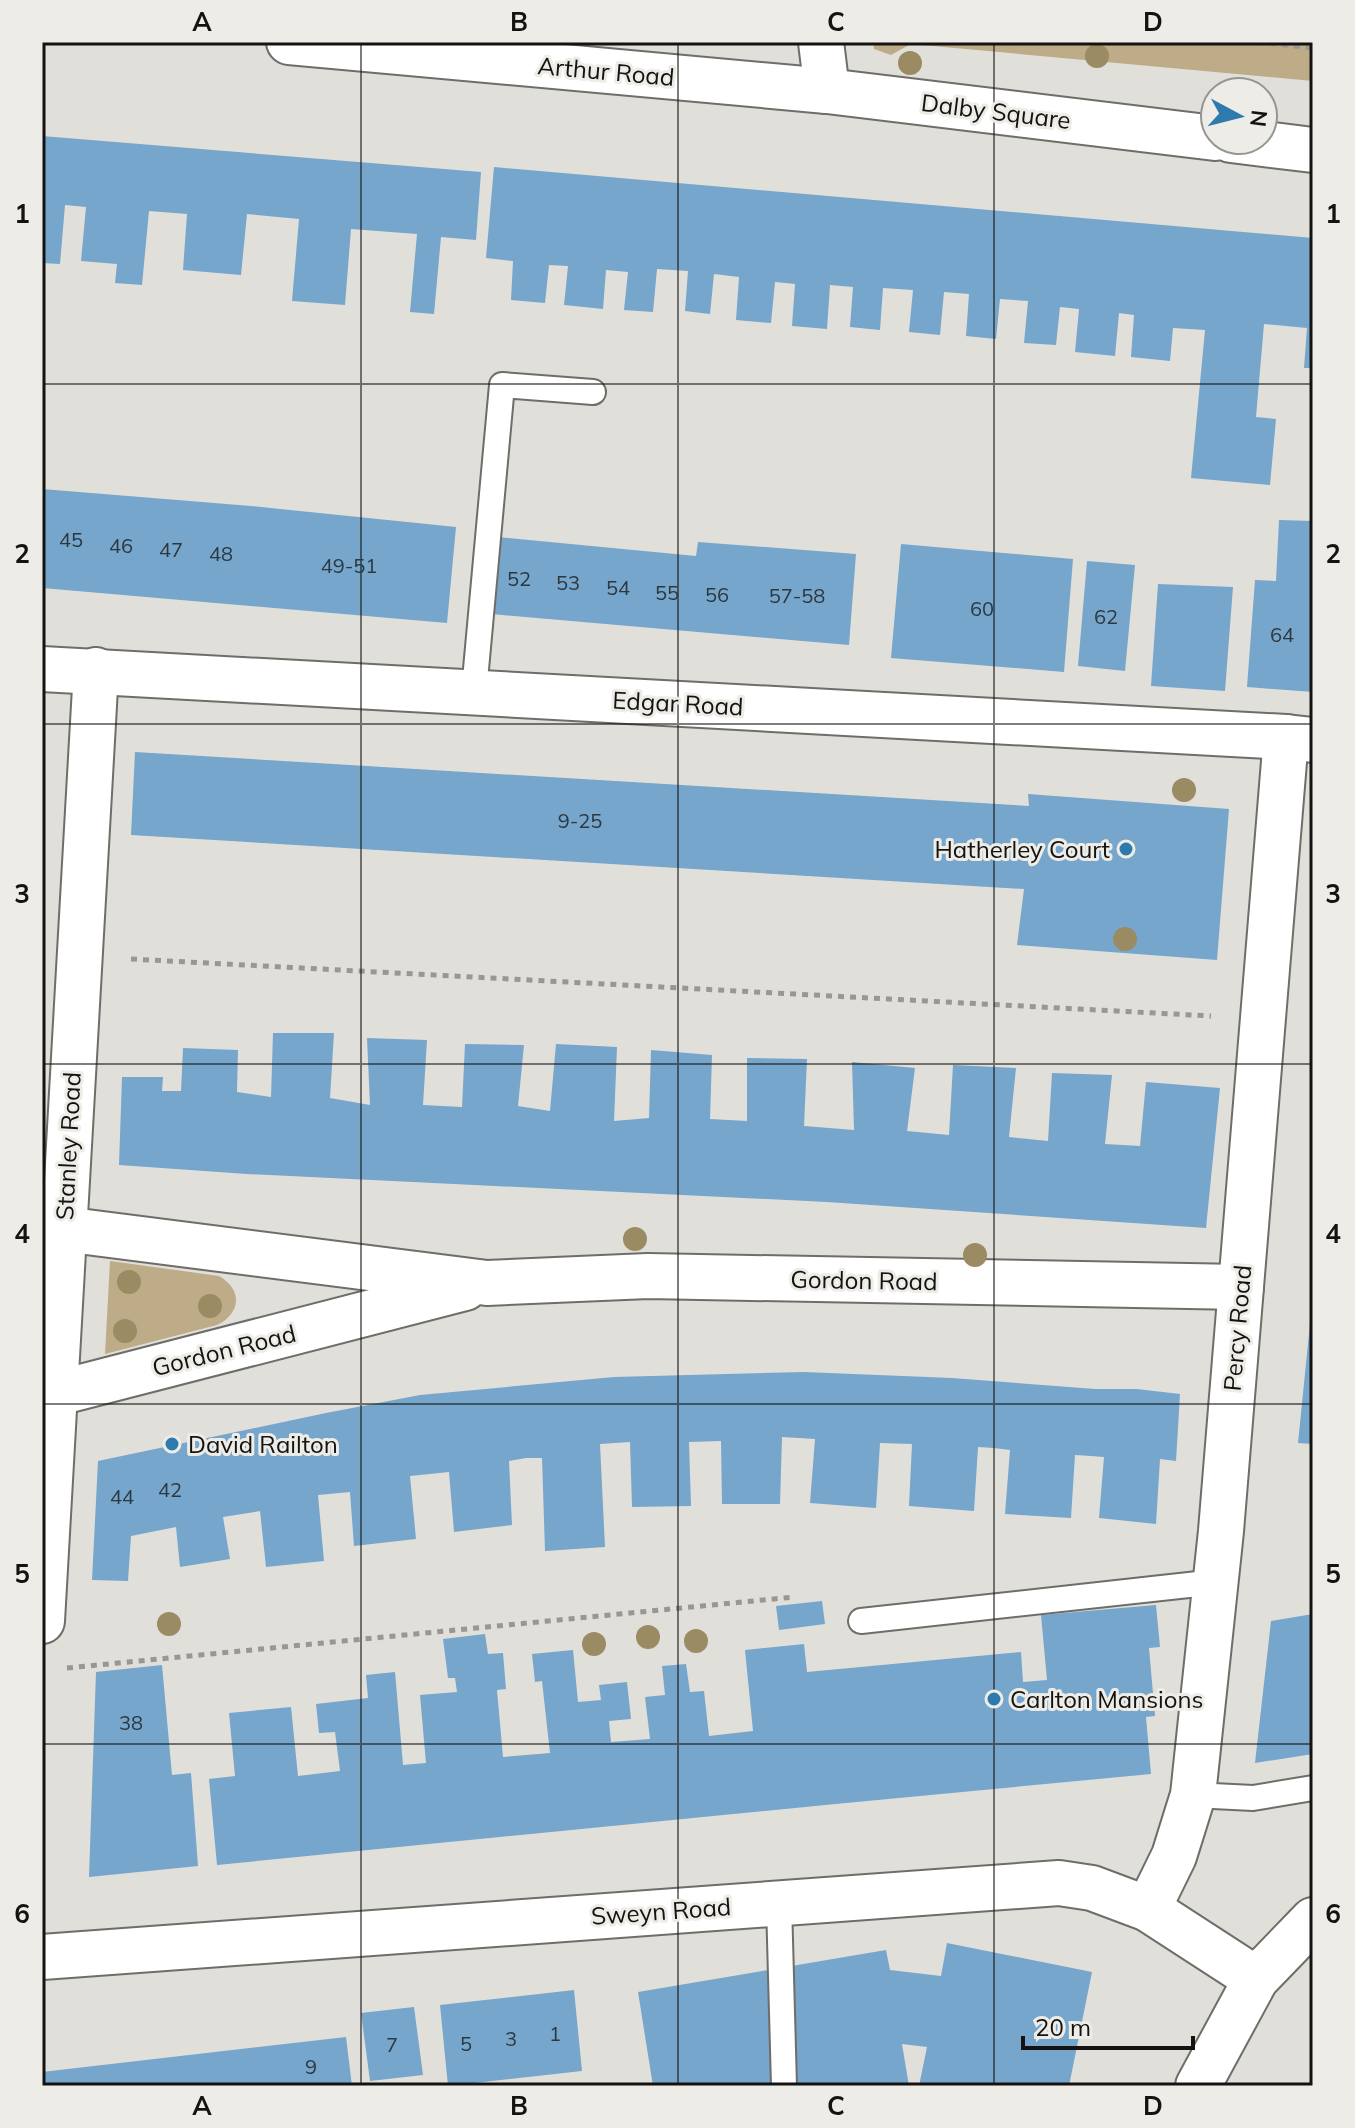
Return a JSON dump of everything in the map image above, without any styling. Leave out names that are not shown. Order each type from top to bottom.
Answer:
[{"type":"street","name":"Arthur Road","points":[[289,42],[827,91]]},
{"type":"street","points":[[821,42],[827,91]]},
{"type":"street","name":"Dalby Square","points":[[827,91],[1199,136]]},
{"type":"street","points":[[1279,146],[1313,150]]},
{"type":"street","name":"Edgar Road","points":[[42,669],[1300,739]]},
{"type":"street","name":"Stanley Road","points":[[42,1621],[96,670]]},
{"type":"street","name":"Percy Road","points":[[1148,1909],[1174,1856],[1193,1795],[1216,1582],[1264,1019],[1300,739]]},
{"type":"street","name":"Gordon Road","points":[[63,1229],[487,1283],[648,1276],[1241,1287]]},
{"type":"street","name":"Gordon Road","points":[[54,1394],[487,1283]]},
{"type":"street","name":"Sweyn Road","points":[[42,1957],[1059,1883],[1092,1888],[1148,1909],[1256,1979]]},
{"type":"street","points":[[1198,2086],[1256,1979],[1313,1920]]},
{"type":"lane","points":[[474,691],[502,385],[593,392]]},
{"type":"lane","points":[[861,1621],[1216,1582]]},
{"type":"lane","points":[[1193,1795],[1253,1798],[1313,1788]]},
{"type":"lane","points":[[779,1903],[784,2086]]},
{"type":"path","points":[[1258,42],[1313,48]]},
{"type":"path","points":[[80,956],[1264,1019]]},
{"type":"path","points":[[58,1669],[794,1597]]},
{"type":"shaded area","points":[[873,42],[1313,42],[1313,81],[911,44],[891,55],[874,49]]},
{"type":"shaded area","points":[[110,1261],[219,1276],[235,1294],[235,1308],[217,1325],[105,1354]]},
{"type":"building","points":[[42,136],[481,172],[476,240],[441,237],[434,314],[410,312],[417,234],[351,229],[345,305],[292,301],[299,219],[247,214],[241,275],[183,270],[187,214],[149,211],[142,285],[115,283],[117,264],[81,261],[86,207],[65,205],[60,264],[42,263]]},
{"type":"building","points":[[494,167],[1313,238],[1313,368],[1304,368],[1307,328],[1264,324],[1256,417],[1276,419],[1270,485],[1191,478],[1205,330],[1173,328],[1170,361],[1131,357],[1134,315],[1119,313],[1115,356],[1075,352],[1079,309],[1060,307],[1056,345],[1024,343],[1028,301],[1000,299],[996,339],[966,336],[969,294],[944,292],[940,335],[909,332],[913,290],[883,288],[880,330],[850,327],[853,287],[830,285],[827,329],[792,326],[795,284],[775,282],[771,323],[736,320],[739,277],[714,274],[710,314],[685,311],[688,271],[657,269],[653,312],[624,310],[628,272],[606,270],[603,309],[564,305],[568,266],[549,265],[545,303],[511,300],[513,261],[486,258]]},
{"type":"building","points":[[42,489],[456,527],[447,623],[42,588]]},
{"type":"building","points":[[1279,520],[1313,521],[1313,692],[1247,687],[1255,580],[1276,581]]},
{"type":"building","points":[[498,537],[696,556],[698,542],[856,554],[849,645],[491,614]]},
{"type":"building","points":[[901,544],[1073,559],[1064,672],[891,658]]},
{"type":"building","points":[[1087,561],[1135,565],[1125,671],[1078,666]]},
{"type":"building","points":[[1158,584],[1233,587],[1225,691],[1151,686]]},
{"type":"building","points":[[135,752],[1029,806],[1028,794],[1229,809],[1217,960],[1017,945],[1024,889],[131,835]]},
{"type":"building","points":[[273,1033],[334,1033],[330,1098],[370,1105],[367,1038],[427,1040],[423,1105],[462,1107],[465,1044],[524,1045],[518,1106],[550,1111],[556,1044],[617,1047],[614,1121],[649,1118],[651,1050],[712,1055],[710,1119],[747,1121],[747,1058],[807,1059],[804,1126],[854,1130],[852,1062],[915,1068],[907,1131],[949,1135],[953,1065],[1016,1068],[1009,1137],[1048,1141],[1052,1073],[1112,1075],[1105,1144],[1140,1146],[1146,1082],[1220,1088],[1206,1228],[827,1202],[119,1165],[122,1077],[163,1077],[162,1091],[181,1091],[183,1048],[238,1050],[237,1092],[271,1097]]},
{"type":"building","points":[[1313,1314],[1313,1444],[1298,1443]]},
{"type":"building","points":[[804,1372],[952,1378],[1180,1394],[1176,1461],[1160,1459],[1156,1524],[1099,1518],[1104,1457],[1091,1456],[1075,1455],[1071,1518],[1005,1514],[1010,1450],[978,1447],[974,1511],[909,1506],[912,1444],[880,1443],[876,1508],[810,1503],[815,1439],[782,1437],[780,1504],[722,1504],[721,1441],[689,1442],[691,1506],[632,1507],[630,1442],[600,1444],[605,1547],[545,1551],[542,1458],[526,1458],[509,1461],[512,1525],[454,1532],[449,1472],[410,1476],[416,1539],[354,1546],[350,1492],[318,1495],[324,1561],[266,1567],[260,1511],[223,1517],[230,1559],[180,1567],[176,1527],[131,1536],[128,1581],[92,1580],[98,1461],[420,1395],[614,1377]]},
{"type":"building","points":[[822,1601],[825,1624],[779,1630],[776,1606]]},
{"type":"building","points":[[1156,1605],[1160,1647],[1149,1648],[1155,1716],[1146,1717],[1151,1774],[217,1865],[209,1779],[235,1776],[229,1713],[291,1707],[298,1776],[340,1771],[335,1732],[319,1733],[316,1704],[368,1698],[366,1675],[395,1672],[403,1765],[426,1763],[420,1695],[457,1692],[455,1678],[448,1678],[443,1639],[485,1634],[488,1654],[503,1653],[506,1689],[497,1690],[503,1757],[550,1753],[542,1681],[535,1682],[532,1654],[573,1650],[578,1702],[601,1700],[599,1685],[627,1682],[631,1719],[609,1721],[611,1742],[650,1739],[645,1697],[665,1695],[662,1666],[686,1664],[690,1692],[704,1691],[709,1736],[753,1731],[745,1650],[804,1644],[807,1672],[1021,1652],[1023,1682],[1047,1680],[1041,1615]]},
{"type":"building","points":[[1313,1614],[1313,1754],[1255,1763],[1271,1621]]},
{"type":"building","points":[[162,1665],[172,1775],[191,1773],[198,1866],[89,1877],[96,1672]]},
{"type":"building","points":[[947,1943],[1092,1972],[1069,2086],[919,2086],[927,2047],[902,2044],[909,2086],[653,2086],[638,1992],[886,1950],[890,1970],[941,1976]]},
{"type":"building","points":[[574,1990],[582,2071],[448,2086],[440,2005]]},
{"type":"building","points":[[414,2007],[423,2075],[370,2081],[361,2013]]},
{"type":"building","points":[[346,2037],[352,2086],[42,2086],[42,2072]]},
{"type":"place","name":"Hatherley Court","points":[[1126,849]]},
{"type":"place","name":"David Railton","points":[[172,1444]]},
{"type":"place","name":"Carlton Mansions","points":[[994,1699]]}]
